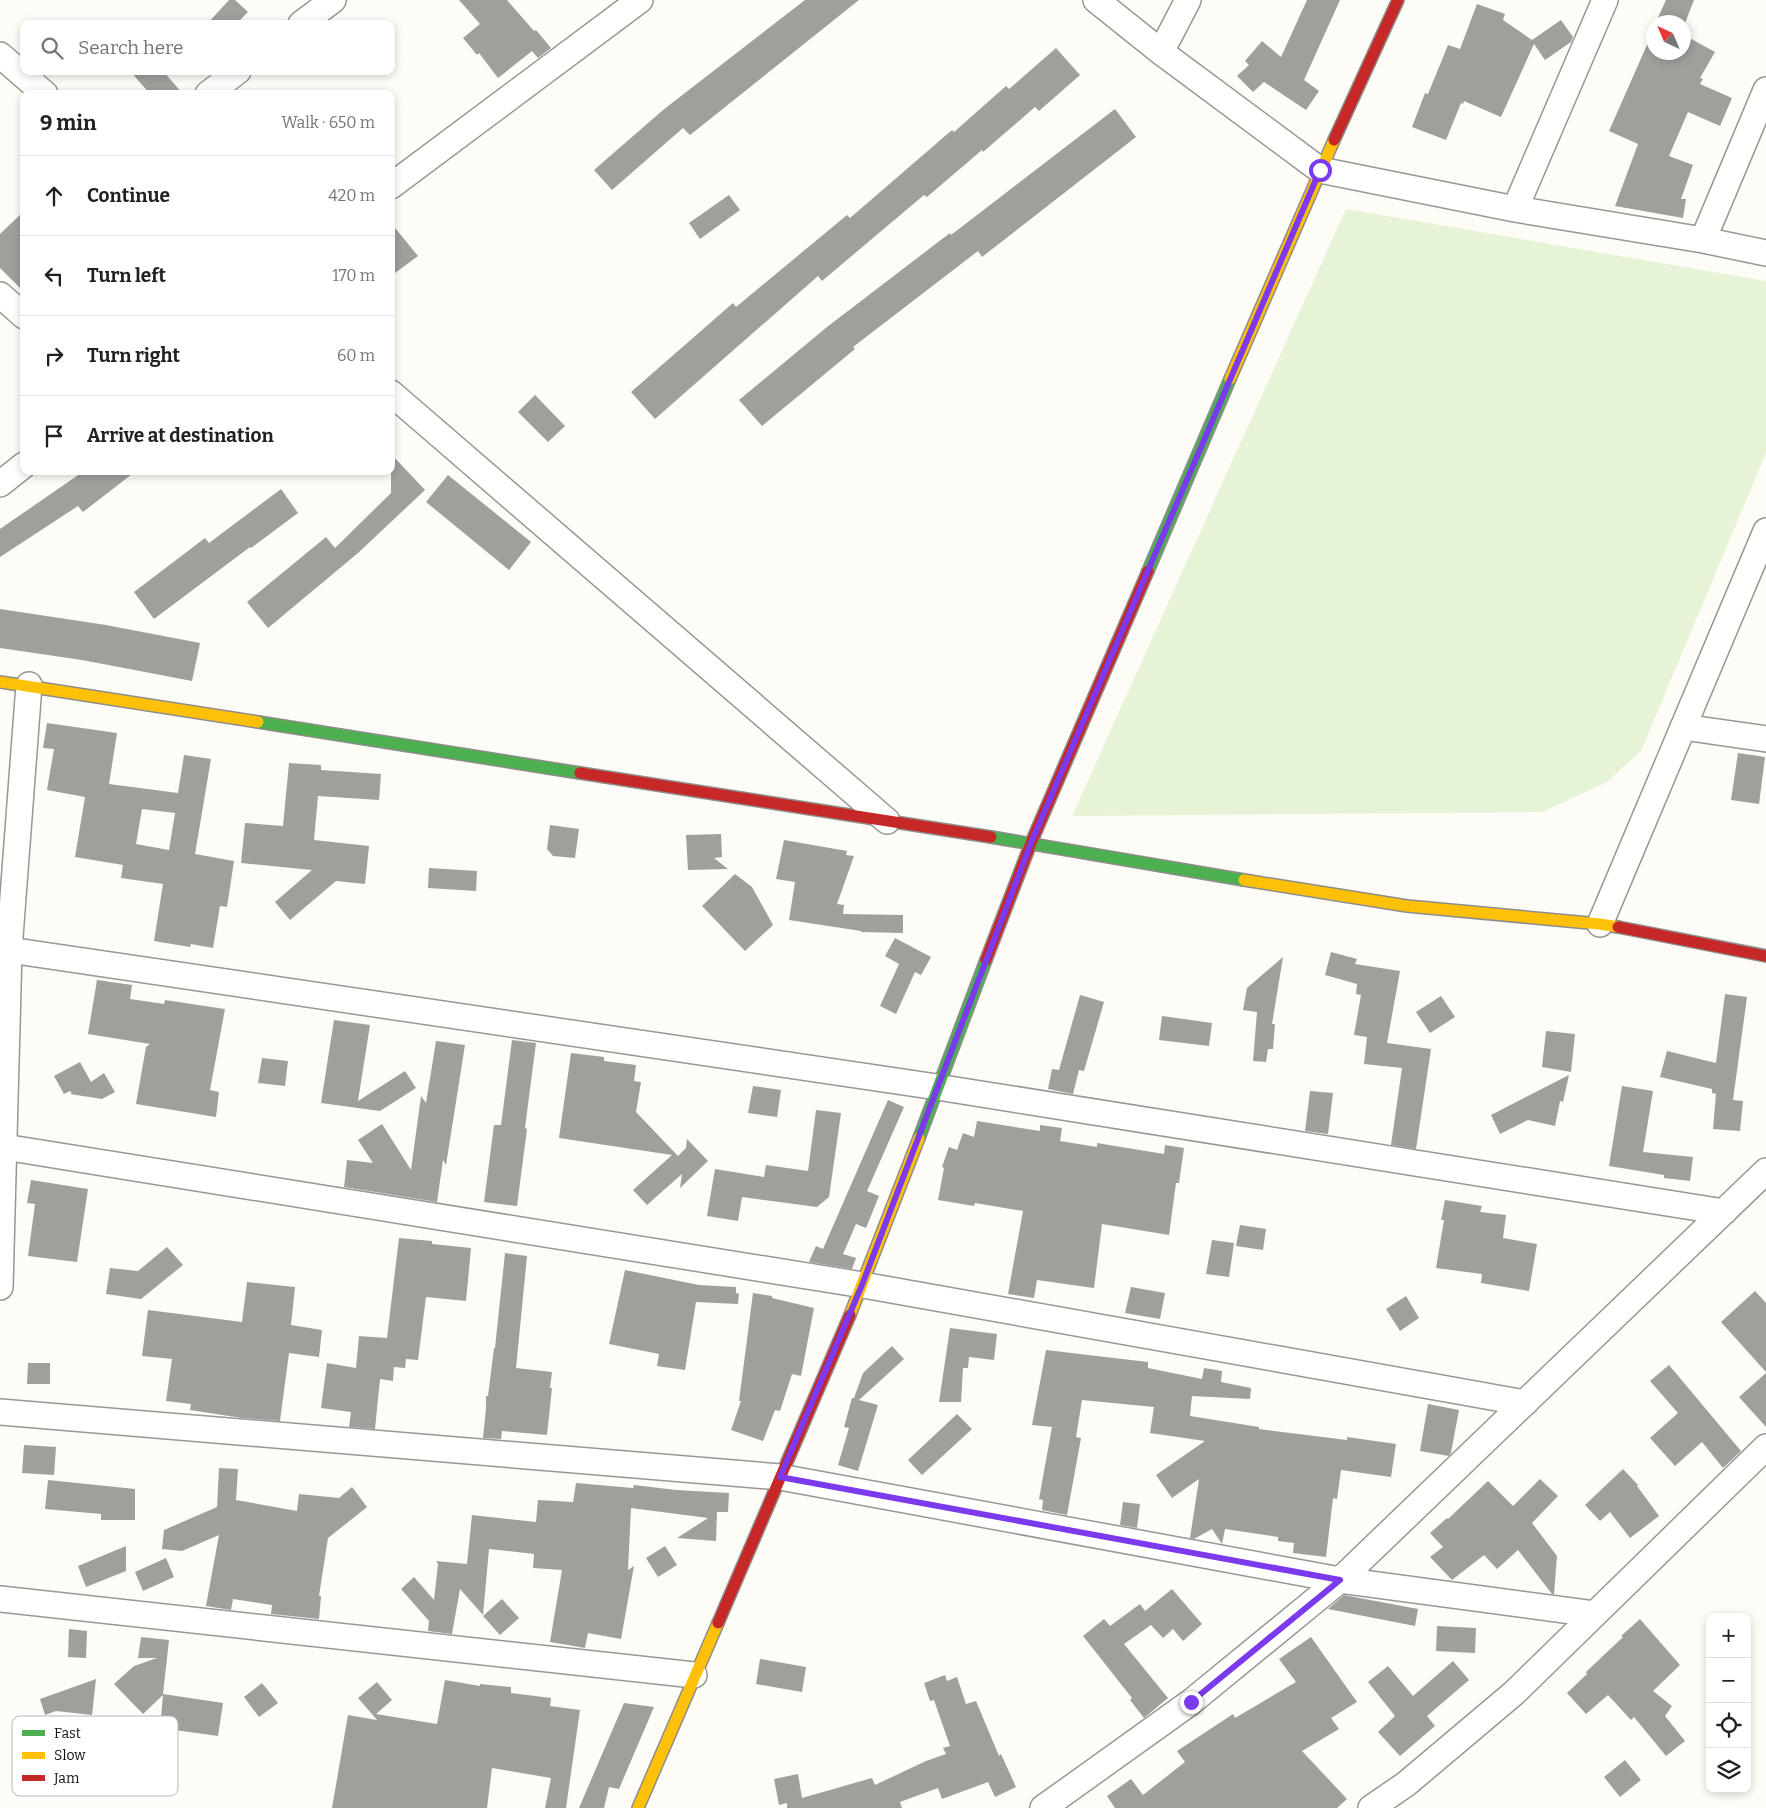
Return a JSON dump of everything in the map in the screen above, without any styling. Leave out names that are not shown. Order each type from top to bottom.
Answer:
[{"type":"street","points":[[306,20],[333,0]]},
{"type":"street","points":[[395,183],[640,0]]},
{"type":"street","points":[[1096,0],[1161,52],[1320,170],[1515,209],[1703,240],[1766,254]]},
{"type":"street","points":[[1161,52],[1188,0]]},
{"type":"street","points":[[638,1808],[862,1285],[1031,843],[1320,170],[1398,0]]},
{"type":"street","points":[[1515,209],[1605,0]]},
{"type":"street","points":[[0,55],[20,72]]},
{"type":"street","points":[[23,75],[40,90]]},
{"type":"street","points":[[213,90],[233,75]]},
{"type":"street","points":[[1703,240],[1766,90]]},
{"type":"street","points":[[0,295],[20,312]]},
{"type":"street","points":[[395,396],[887,821]]},
{"type":"street","points":[[0,484],[20,468]]},
{"type":"street","points":[[1600,924],[1766,531]]},
{"type":"street","points":[[0,682],[1031,843],[1223,877],[1407,906],[1600,924],[1766,956]]},
{"type":"street","points":[[0,1287],[9,950],[29,686]]},
{"type":"street","points":[[1683,727],[1766,739]]},
{"type":"street","points":[[9,950],[937,1087],[1724,1212]]},
{"type":"street","points":[[4,1147],[862,1285],[1525,1403]]},
{"type":"street","points":[[1043,1808],[1191,1702],[1340,1580],[1766,1171]]},
{"type":"street","points":[[0,1412],[780,1477],[1340,1580],[1594,1614]]},
{"type":"street","points":[[1371,1808],[1406,1784],[1514,1693],[1764,1452]]},
{"type":"street","points":[[0,1599],[694,1675]]},
{"type":"green space","points":[[1346,209],[1766,281],[1766,453],[1641,751],[1607,782],[1542,812],[1072,816]]},
{"type":"building","points":[[229,0],[235,0],[248,12],[240,20],[211,20]]},
{"type":"building","points":[[459,0],[507,0],[551,48],[538,58],[532,51],[498,78],[479,53],[477,55],[463,38],[480,24]]},
{"type":"building","points":[[805,0],[859,0],[690,135],[683,128],[612,190],[594,170],[663,110]]},
{"type":"building","points":[[1307,0],[1340,0],[1304,80],[1319,91],[1306,110],[1264,82],[1253,92],[1237,76],[1249,65],[1245,61],[1262,41],[1281,57]]},
{"type":"building","points":[[1666,0],[1694,0],[1688,15],[1659,15]]},
{"type":"building","points":[[1477,4],[1505,14],[1503,20],[1532,40],[1561,20],[1573,37],[1571,42],[1545,60],[1534,44],[1501,117],[1464,101],[1463,104],[1461,103],[1446,140],[1412,127],[1425,93],[1428,94],[1448,45],[1460,49]]},
{"type":"building","points":[[1691,39],[1715,52],[1700,78],[1703,79],[1700,84],[1732,98],[1720,126],[1688,112],[1669,156],[1693,165],[1681,199],[1686,199],[1683,218],[1615,206],[1638,144],[1609,131],[1646,47],[1646,60],[1691,60]]},
{"type":"building","points":[[1056,48],[1080,75],[1039,111],[1035,107],[927,197],[924,195],[822,281],[818,276],[655,419],[631,392],[733,303],[736,307],[847,215],[850,218],[952,130],[954,132],[1006,86],[1009,89]]},
{"type":"building","points":[[133,75],[166,75],[180,90],[147,90]]},
{"type":"building","points":[[1115,109],[1136,137],[982,257],[978,251],[853,347],[855,349],[762,426],[739,400],[827,327]]},
{"type":"building","points":[[729,195],[740,210],[700,239],[689,223]]},
{"type":"building","points":[[20,215],[20,288],[0,268],[0,234]]},
{"type":"building","points":[[395,228],[418,256],[395,273]]},
{"type":"building","points":[[535,395],[565,426],[548,442],[518,412]]},
{"type":"building","points":[[395,458],[425,490],[358,553],[268,628],[247,602],[326,537],[335,548],[391,493],[391,475],[395,475]]},
{"type":"building","points":[[78,475],[131,475],[83,512],[78,506],[0,557],[0,529]]},
{"type":"building","points":[[448,475],[531,542],[509,570],[426,502]]},
{"type":"building","points":[[281,489],[298,513],[154,619],[134,592],[205,538],[209,543]]},
{"type":"building","points":[[0,609],[106,625],[200,643],[192,681],[82,660],[0,648]]},
{"type":"building","points":[[47,723],[117,733],[109,784],[178,793],[184,755],[211,759],[195,854],[234,861],[227,907],[220,906],[213,948],[191,944],[190,947],[154,941],[163,884],[121,878],[123,865],[75,857],[85,797],[47,790],[54,749],[43,748]],"holes":[[[142,809],[175,813],[169,850],[136,844]]]},
{"type":"building","points":[[1738,753],[1765,757],[1759,804],[1731,800]]},
{"type":"building","points":[[289,763],[321,765],[321,770],[381,774],[379,800],[318,796],[314,840],[369,846],[365,884],[336,881],[290,920],[275,902],[312,870],[241,863],[245,823],[283,826]]},
{"type":"building","points":[[550,825],[579,829],[575,858],[553,856],[547,849]]},
{"type":"building","points":[[721,834],[722,857],[714,858],[728,869],[688,870],[686,835]]},
{"type":"building","points":[[784,840],[847,851],[846,855],[854,856],[837,904],[844,905],[843,914],[903,915],[903,933],[861,932],[789,920],[795,882],[776,879]]},
{"type":"building","points":[[429,868],[477,871],[476,891],[428,888]]},
{"type":"building","points":[[735,874],[752,887],[773,925],[745,951],[702,906]]},
{"type":"building","points":[[895,938],[931,957],[921,975],[915,972],[896,1014],[880,1006],[899,964],[885,956]]},
{"type":"building","points":[[1331,952],[1357,959],[1355,964],[1400,971],[1387,1043],[1431,1049],[1416,1149],[1391,1145],[1402,1068],[1364,1064],[1367,1037],[1354,1035],[1361,995],[1356,994],[1357,984],[1325,975]]},
{"type":"building","points":[[1283,957],[1272,1024],[1275,1024],[1273,1049],[1268,1049],[1266,1062],[1253,1061],[1257,1012],[1243,1010],[1247,988]]},
{"type":"building","points":[[97,980],[132,985],[130,999],[164,1004],[165,1000],[225,1009],[210,1090],[219,1092],[216,1117],[136,1104],[146,1047],[150,1044],[88,1034]]},
{"type":"building","points":[[1725,994],[1747,997],[1733,1100],[1743,1101],[1740,1131],[1713,1129],[1716,1094],[1712,1093],[1712,1089],[1660,1077],[1667,1051],[1716,1063]]},
{"type":"building","points":[[1080,995],[1104,1002],[1084,1071],[1079,1070],[1073,1094],[1048,1089],[1052,1069],[1059,1070]]},
{"type":"building","points":[[1441,996],[1455,1017],[1430,1033],[1416,1012]]},
{"type":"building","points":[[1162,1016],[1212,1023],[1209,1046],[1159,1040]]},
{"type":"building","points":[[334,1020],[370,1025],[358,1101],[405,1071],[416,1088],[380,1111],[321,1103]]},
{"type":"building","points":[[1546,1031],[1575,1034],[1571,1072],[1542,1067]]},
{"type":"building","points":[[512,1040],[536,1043],[517,1206],[484,1202],[494,1125],[501,1125]]},
{"type":"building","points":[[436,1041],[465,1045],[446,1165],[443,1160],[437,1202],[344,1187],[347,1160],[373,1163],[358,1140],[382,1124],[411,1170],[421,1096],[426,1103]]},
{"type":"building","points":[[571,1053],[604,1057],[604,1061],[636,1065],[634,1081],[641,1082],[636,1112],[678,1156],[686,1148],[687,1139],[708,1161],[680,1188],[682,1174],[647,1205],[633,1190],[672,1155],[559,1138]]},
{"type":"building","points":[[262,1058],[288,1061],[285,1086],[258,1083]]},
{"type":"building","points":[[80,1062],[91,1082],[104,1073],[115,1092],[102,1099],[70,1094],[72,1093],[70,1091],[64,1094],[54,1076]]},
{"type":"building","points":[[1569,1075],[1563,1102],[1560,1101],[1555,1126],[1528,1120],[1500,1134],[1491,1115]]},
{"type":"building","points":[[753,1086],[781,1090],[777,1117],[748,1113]]},
{"type":"building","points":[[1622,1086],[1653,1091],[1643,1152],[1693,1157],[1690,1181],[1664,1178],[1664,1175],[1609,1166]]},
{"type":"building","points":[[1310,1091],[1333,1093],[1328,1134],[1305,1131]]},
{"type":"building","points":[[888,1100],[904,1107],[867,1191],[879,1196],[866,1228],[856,1224],[843,1254],[856,1258],[852,1269],[809,1262],[816,1246],[823,1249]]},
{"type":"building","points":[[816,1110],[841,1113],[829,1197],[817,1207],[742,1197],[738,1221],[707,1216],[715,1169],[764,1177],[766,1165],[808,1171]]},
{"type":"building","points":[[977,1121],[1040,1131],[1040,1125],[1062,1128],[1060,1141],[1097,1147],[1097,1143],[1164,1154],[1165,1145],[1184,1148],[1179,1183],[1176,1183],[1169,1235],[1102,1224],[1094,1288],[1037,1280],[1034,1298],[1008,1294],[1023,1211],[975,1203],[974,1206],[938,1200],[944,1168],[942,1167],[949,1147],[957,1150],[963,1133],[974,1137]]},
{"type":"building","points":[[31,1180],[88,1189],[77,1262],[28,1256],[35,1204],[27,1203]]},
{"type":"building","points":[[1445,1200],[1482,1206],[1480,1212],[1506,1215],[1503,1238],[1537,1244],[1529,1291],[1481,1283],[1482,1274],[1436,1268],[1444,1220],[1441,1220]]},
{"type":"building","points":[[1240,1225],[1266,1229],[1263,1250],[1236,1246]]},
{"type":"building","points":[[399,1238],[432,1241],[432,1244],[471,1248],[466,1301],[426,1297],[418,1360],[406,1359],[405,1368],[394,1367],[393,1381],[380,1379],[375,1429],[349,1427],[351,1412],[321,1408],[327,1363],[356,1368],[359,1336],[387,1338]]},
{"type":"building","points":[[1212,1240],[1234,1243],[1229,1277],[1206,1274]]},
{"type":"building","points":[[167,1247],[183,1265],[141,1299],[106,1294],[110,1268],[138,1271]]},
{"type":"building","points":[[505,1253],[527,1256],[516,1368],[552,1372],[547,1435],[502,1431],[501,1439],[483,1438],[486,1396],[488,1396],[495,1348]]},
{"type":"building","points":[[625,1270],[699,1285],[736,1287],[736,1293],[739,1294],[738,1304],[696,1302],[685,1370],[657,1366],[659,1354],[609,1344]]},
{"type":"building","points":[[247,1282],[295,1287],[291,1325],[322,1330],[319,1357],[289,1353],[280,1421],[242,1418],[190,1410],[191,1404],[166,1401],[172,1359],[142,1356],[148,1310],[242,1322]]},
{"type":"building","points":[[1131,1287],[1165,1293],[1160,1319],[1125,1313]]},
{"type":"building","points":[[1755,1291],[1766,1303],[1766,1372],[1721,1322]]},
{"type":"building","points":[[753,1293],[772,1296],[772,1298],[814,1308],[801,1376],[792,1374],[780,1411],[775,1410],[763,1441],[731,1430],[741,1401],[739,1401]]},
{"type":"building","points":[[1406,1296],[1419,1318],[1400,1331],[1386,1309]]},
{"type":"building","points":[[950,1328],[997,1334],[994,1360],[969,1357],[968,1368],[963,1368],[961,1402],[939,1402]]},
{"type":"building","points":[[892,1346],[904,1359],[859,1400],[878,1405],[858,1471],[838,1465],[849,1428],[844,1427],[852,1398],[854,1398],[863,1373]]},
{"type":"building","points":[[1046,1350],[1148,1362],[1148,1368],[1202,1379],[1204,1368],[1222,1371],[1221,1382],[1251,1388],[1250,1399],[1192,1396],[1190,1416],[1259,1427],[1259,1429],[1347,1440],[1347,1437],[1396,1444],[1391,1477],[1341,1470],[1337,1499],[1333,1498],[1326,1557],[1293,1553],[1294,1543],[1278,1541],[1278,1537],[1225,1529],[1222,1544],[1212,1529],[1194,1539],[1190,1538],[1199,1479],[1172,1498],[1156,1475],[1205,1441],[1150,1433],[1154,1407],[1082,1400],[1076,1437],[1081,1438],[1067,1515],[1042,1510],[1043,1500],[1039,1499],[1052,1427],[1032,1425]]},
{"type":"building","points":[[28,1363],[50,1363],[50,1384],[27,1384]]},
{"type":"building","points":[[1669,1365],[1741,1451],[1723,1468],[1702,1442],[1675,1466],[1650,1438],[1678,1413],[1650,1381]]},
{"type":"building","points":[[1766,1373],[1766,1427],[1739,1397]]},
{"type":"building","points":[[1428,1404],[1459,1410],[1449,1456],[1420,1451]]},
{"type":"building","points":[[957,1414],[972,1429],[922,1475],[908,1460]]},
{"type":"building","points":[[24,1445],[56,1447],[54,1475],[22,1473]]},
{"type":"building","points":[[219,1468],[238,1469],[236,1500],[297,1511],[299,1494],[339,1498],[352,1487],[367,1507],[328,1538],[319,1596],[321,1596],[319,1619],[271,1614],[272,1605],[233,1599],[231,1610],[206,1606],[219,1535],[182,1551],[162,1549],[164,1530],[217,1507]]},
{"type":"building","points":[[1623,1469],[1638,1485],[1659,1516],[1630,1538],[1610,1512],[1600,1521],[1585,1505]]},
{"type":"building","points":[[1540,1479],[1558,1496],[1532,1523],[1557,1556],[1554,1594],[1552,1594],[1518,1550],[1497,1569],[1484,1555],[1452,1580],[1430,1557],[1443,1547],[1430,1533],[1448,1519],[1488,1481],[1513,1506]]},
{"type":"building","points":[[48,1480],[135,1489],[135,1520],[101,1520],[101,1514],[45,1509]]},
{"type":"building","points":[[576,1483],[633,1488],[634,1485],[729,1493],[728,1512],[717,1512],[716,1541],[677,1538],[708,1518],[631,1508],[628,1570],[634,1566],[621,1639],[588,1633],[585,1648],[550,1642],[562,1570],[533,1568],[534,1554],[489,1549],[483,1615],[460,1589],[452,1634],[428,1631],[429,1621],[401,1589],[414,1577],[434,1600],[438,1564],[436,1561],[467,1564],[472,1515],[536,1522],[538,1500],[573,1502]]},
{"type":"building","points":[[1123,1502],[1140,1504],[1137,1528],[1120,1525]]},
{"type":"building","points":[[126,1546],[126,1571],[86,1587],[78,1566]]},
{"type":"building","points":[[665,1546],[677,1565],[658,1577],[646,1558]]},
{"type":"building","points":[[166,1558],[174,1577],[143,1591],[135,1572]]},
{"type":"building","points":[[1172,1589],[1202,1624],[1183,1641],[1173,1629],[1163,1638],[1151,1625],[1124,1644],[1168,1698],[1144,1718],[1130,1700],[1132,1698],[1083,1636],[1104,1619],[1110,1626],[1140,1604],[1145,1611]]},
{"type":"building","points":[[1344,1595],[1418,1609],[1415,1626],[1328,1609]]},
{"type":"building","points":[[502,1599],[519,1618],[500,1635],[483,1616]]},
{"type":"building","points":[[1640,1619],[1680,1665],[1653,1691],[1672,1706],[1665,1716],[1685,1741],[1666,1756],[1634,1717],[1631,1720],[1608,1695],[1586,1714],[1567,1693],[1623,1637],[1621,1636]]},
{"type":"building","points":[[1437,1626],[1476,1628],[1475,1653],[1436,1651]]},
{"type":"building","points":[[69,1629],[87,1631],[86,1658],[68,1657]]},
{"type":"building","points":[[141,1637],[169,1640],[163,1694],[223,1703],[218,1736],[178,1730],[178,1716],[161,1716],[163,1695],[143,1714],[114,1684],[134,1666],[157,1658],[138,1658]]},
{"type":"building","points":[[1311,1637],[1357,1702],[1331,1718],[1339,1729],[1302,1751],[1347,1799],[1337,1808],[1115,1808],[1107,1796],[1131,1779],[1143,1795],[1185,1762],[1177,1751],[1233,1714],[1235,1718],[1296,1682],[1279,1659]]},
{"type":"building","points":[[760,1659],[806,1667],[802,1692],[756,1684]]},
{"type":"building","points":[[1453,1661],[1469,1680],[1427,1716],[1435,1726],[1400,1756],[1378,1732],[1395,1716],[1368,1682],[1388,1666],[1413,1696]]},
{"type":"building","points":[[945,1675],[947,1681],[957,1677],[966,1704],[976,1701],[999,1756],[1001,1754],[1016,1787],[995,1797],[988,1782],[942,1799],[938,1788],[900,1802],[902,1808],[787,1808],[787,1803],[779,1805],[774,1779],[798,1774],[802,1798],[872,1778],[875,1785],[926,1761],[946,1754],[943,1748],[950,1746],[934,1700],[930,1701],[924,1683]]},
{"type":"building","points":[[96,1679],[92,1715],[56,1711],[45,1715],[40,1699]]},
{"type":"building","points":[[445,1680],[480,1686],[480,1684],[511,1687],[511,1693],[551,1698],[550,1706],[580,1710],[566,1808],[545,1808],[551,1778],[492,1768],[487,1808],[332,1808],[348,1715],[377,1720],[358,1698],[377,1682],[392,1700],[376,1714],[437,1724]]},
{"type":"building","points":[[262,1683],[278,1703],[259,1717],[244,1697]]},
{"type":"building","points":[[624,1703],[654,1707],[619,1789],[609,1787],[604,1808],[579,1808]]},
{"type":"building","points":[[1625,1760],[1641,1780],[1620,1797],[1604,1777]]},
{"type":"traffic: fast","points":[[1148,571],[1230,379]]},
{"type":"traffic: fast","points":[[258,722],[580,773]]},
{"type":"traffic: fast","points":[[991,837],[1244,880]]},
{"type":"traffic: fast","points":[[919,1138],[986,960]]},
{"type":"traffic: slow","points":[[1230,379],[1334,140]]},
{"type":"traffic: slow","points":[[0,682],[258,722]]},
{"type":"traffic: slow","points":[[1244,880],[1407,906],[1618,927]]},
{"type":"traffic: slow","points":[[850,1315],[919,1138]]},
{"type":"traffic: slow","points":[[638,1808],[718,1623]]},
{"type":"traffic: jam","points":[[1334,140],[1398,0]]},
{"type":"traffic: jam","points":[[986,960],[1031,843],[1148,571]]},
{"type":"traffic: jam","points":[[580,773],[991,837]]},
{"type":"traffic: jam","points":[[1618,927],[1766,956]]},
{"type":"traffic: jam","points":[[718,1623],[850,1315]]},
{"type":"route","points":[[1191,1702],[1340,1580],[780,1477],[862,1285],[1031,843],[1320,170]]}]
